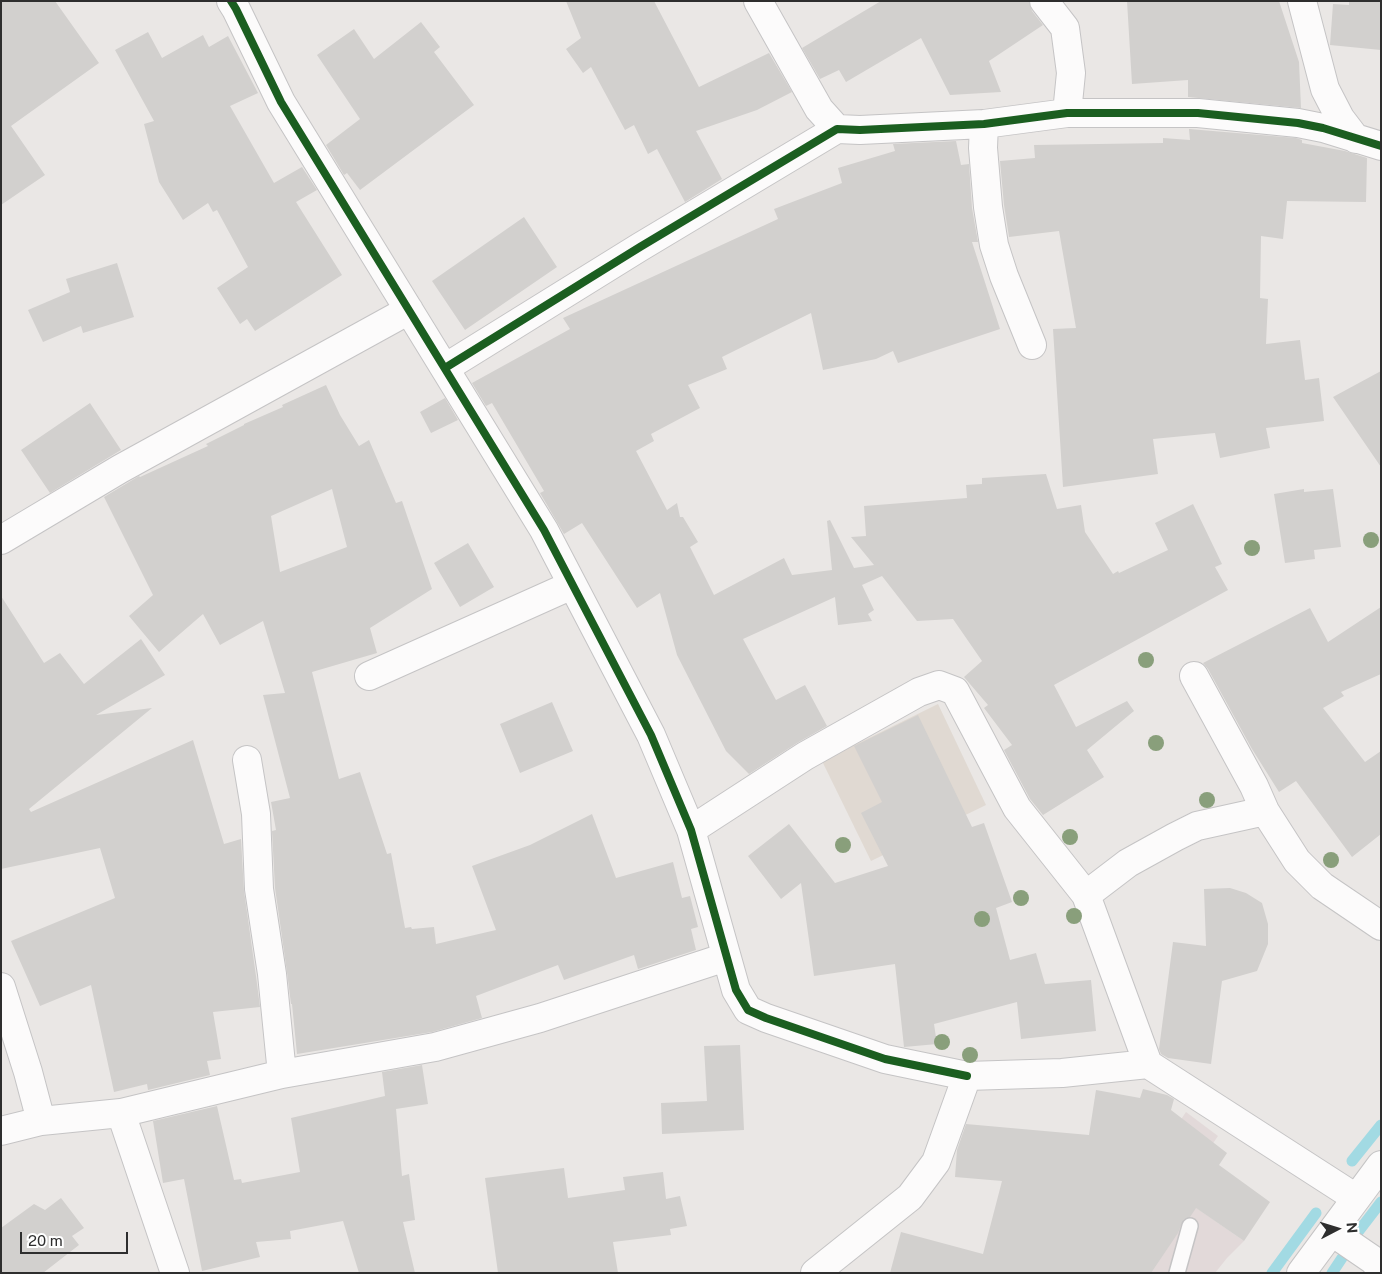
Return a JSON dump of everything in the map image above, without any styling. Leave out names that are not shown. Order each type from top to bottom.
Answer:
[{"type":"street","points":[[758,1],[819,109],[837,129]]},
{"type":"street","points":[[1044,1],[1065,28],[1071,73],[1067,113]]},
{"type":"street","points":[[1302,1],[1324,89],[1340,118],[1368,142]]},
{"type":"street","points":[[237,4],[281,102],[544,530],[651,736],[691,830],[736,990],[748,1010],[885,1059],[967,1076],[1062,1073],[1148,1064]]},
{"type":"street","points":[[445,368],[640,247],[837,129],[860,130],[984,124],[1067,113],[1198,113],[1298,123],[1323,128],[1368,142]]},
{"type":"street","points":[[984,124],[983,148],[988,207],[994,245],[1004,276],[1032,345]]},
{"type":"street","points":[[1,540],[120,469],[409,310]]},
{"type":"street","points":[[369,676],[572,585]]},
{"type":"street","points":[[1194,676],[1254,786],[1265,811],[1297,861],[1322,886],[1381,926]]},
{"type":"street","points":[[691,830],[805,756],[919,692],[938,684],[955,691],[1017,808],[1086,895],[1148,1064],[1356,1198]]},
{"type":"street","points":[[247,760],[256,814],[259,889],[272,974],[282,1074]]},
{"type":"street","points":[[1086,895],[1128,863],[1197,826],[1265,811]]},
{"type":"street","points":[[1,1131],[41,1121],[121,1113],[282,1074],[435,1047],[540,1018],[726,957]]},
{"type":"street","points":[[1,987],[28,1072],[41,1121]]},
{"type":"street","points":[[815,1273],[910,1197],[936,1162],[967,1076]]},
{"type":"street","points":[[121,1113],[175,1273]]},
{"type":"street","points":[[1302,1273],[1356,1198],[1378,1173]]},
{"type":"street","points":[[1332,1232],[1373,1260],[1381,1269]]},
{"type":"lane","points":[[1176,1273],[1190,1226]]},
{"type":"shaded area","points":[[938,704],[986,805],[871,861],[822,761]]},
{"type":"shaded area","points":[[1186,1112],[1218,1136],[1205,1155],[1185,1200],[1244,1241],[1215,1273],[1089,1273],[1144,1175]]},
{"type":"building","points":[[1,1],[55,1],[99,63],[11,126],[45,175],[1,205]]},
{"type":"building","points":[[566,1],[654,1],[699,87],[769,53],[792,92],[757,110],[696,131],[722,179],[685,202],[657,149],[648,154],[634,125],[625,130],[591,67],[583,73],[566,49],[581,38]]},
{"type":"building","points":[[881,1],[1029,1],[1032,11],[1043,25],[989,61],[1001,92],[950,95],[921,38],[846,82],[839,70],[820,79],[802,48]]},
{"type":"building","points":[[1127,1],[1279,1],[1299,62],[1301,108],[1188,97],[1188,80],[1132,84]]},
{"type":"building","points":[[1349,1],[1381,1],[1381,50],[1330,45],[1333,4],[1349,5]]},
{"type":"building","points":[[421,22],[440,47],[434,52],[474,105],[360,190],[347,173],[344,175],[326,145],[360,119],[317,55],[354,29],[374,59]]},
{"type":"building","points":[[148,32],[162,58],[203,35],[209,47],[228,36],[258,93],[230,106],[274,183],[302,167],[317,190],[296,202],[342,275],[255,331],[247,319],[240,324],[217,288],[248,267],[217,210],[213,212],[208,203],[183,220],[159,182],[144,124],[154,121],[115,50]]},
{"type":"building","points":[[1189,129],[1296,138],[1302,140],[1302,143],[1345,151],[1367,158],[1366,202],[1287,201],[1283,239],[1261,236],[1260,298],[1268,299],[1266,344],[1300,340],[1305,380],[1319,378],[1324,421],[1266,428],[1270,448],[1220,458],[1215,433],[1153,439],[1158,474],[1063,487],[1053,329],[1076,328],[1059,231],[1009,237],[1000,161],[1035,158],[1034,145],[1163,143],[1163,138],[1190,140]]},
{"type":"building","points":[[956,141],[961,165],[969,164],[972,208],[978,242],[972,242],[1000,329],[898,363],[893,351],[876,359],[823,370],[811,313],[722,357],[727,369],[688,385],[700,408],[651,434],[654,441],[636,451],[667,510],[677,503],[680,517],[683,517],[698,542],[690,547],[714,595],[784,558],[792,575],[832,570],[827,521],[830,520],[854,568],[874,565],[851,537],[866,536],[864,506],[967,498],[966,485],[982,484],[982,478],[1046,474],[1057,509],[1081,505],[1085,532],[1113,574],[1168,550],[1155,523],[1193,504],[1222,564],[1215,567],[1228,590],[1054,685],[1076,727],[1127,701],[1134,711],[1087,750],[1104,777],[1043,815],[1030,799],[1004,750],[1012,745],[984,708],[988,705],[964,677],[982,661],[953,619],[917,621],[882,576],[862,585],[874,610],[868,614],[872,621],[838,625],[835,597],[743,639],[776,700],[805,685],[827,726],[749,774],[726,751],[677,655],[660,593],[637,608],[582,523],[564,534],[540,493],[544,491],[492,403],[486,406],[472,383],[570,329],[563,318],[778,219],[774,209],[842,183],[838,168],[895,151],[893,144]]},
{"type":"building","points":[[524,217],[557,267],[465,330],[432,281]]},
{"type":"building","points":[[117,263],[134,317],[83,333],[81,326],[43,342],[28,310],[70,292],[66,279]]},
{"type":"building","points":[[1381,371],[1381,467],[1333,397]]},
{"type":"building","points":[[326,385],[340,415],[359,446],[369,440],[396,503],[402,501],[432,589],[370,628],[377,653],[312,672],[339,779],[360,772],[387,854],[391,853],[405,928],[434,927],[436,944],[496,930],[472,866],[530,845],[592,814],[616,878],[673,862],[682,898],[690,896],[698,927],[691,929],[696,950],[638,969],[634,955],[564,980],[558,965],[476,996],[482,1018],[432,1032],[297,1054],[292,1004],[275,888],[272,831],[276,830],[271,802],[290,798],[263,695],[285,693],[263,621],[220,645],[203,614],[159,652],[129,616],[153,595],[104,497],[139,476],[208,446],[206,444],[244,424],[283,407],[282,405]],"holes":[[[332,489],[347,547],[280,572],[271,516]]]},
{"type":"building","points":[[445,398],[458,420],[431,433],[420,412]]},
{"type":"building","points":[[90,403],[121,450],[50,493],[21,450]]},
{"type":"building","points":[[1304,489],[1304,492],[1333,489],[1341,547],[1314,550],[1315,559],[1285,563],[1274,494]]},
{"type":"building","points":[[468,543],[494,587],[460,607],[434,563]]},
{"type":"building","points":[[1,596],[44,663],[60,653],[84,684],[141,639],[165,675],[96,715],[152,708],[29,809],[31,812],[193,740],[224,844],[241,839],[244,891],[260,1007],[213,1012],[221,1059],[207,1061],[210,1075],[148,1090],[147,1084],[114,1092],[91,985],[40,1006],[11,941],[115,898],[100,848],[1,869]]},
{"type":"building","points":[[1381,607],[1381,674],[1341,692],[1344,696],[1323,708],[1365,762],[1381,751],[1381,834],[1352,857],[1296,781],[1279,792],[1203,663],[1310,608],[1328,642]]},
{"type":"building","points":[[552,702],[573,751],[520,773],[500,724]]},
{"type":"building","points":[[918,715],[972,827],[984,823],[1012,902],[996,908],[1010,960],[1036,953],[1045,984],[1091,980],[1096,1031],[1021,1039],[1017,1002],[934,1024],[937,1044],[904,1047],[895,964],[814,976],[801,883],[781,899],[748,856],[789,824],[835,883],[888,866],[861,813],[882,802],[854,746]]},
{"type":"building","points":[[1230,888],[1246,893],[1262,903],[1268,924],[1268,944],[1257,971],[1222,981],[1211,1064],[1168,1058],[1161,1054],[1159,1049],[1173,942],[1206,946],[1204,889]]},
{"type":"building","points":[[740,1045],[744,1130],[662,1134],[661,1103],[707,1101],[704,1046]]},
{"type":"building","points":[[422,1065],[428,1104],[396,1109],[402,1176],[409,1174],[415,1220],[403,1222],[415,1273],[359,1273],[343,1221],[290,1231],[291,1239],[256,1242],[260,1257],[202,1271],[184,1179],[163,1183],[153,1121],[217,1106],[234,1180],[241,1179],[242,1183],[300,1172],[291,1118],[385,1096],[382,1072]]},
{"type":"building","points":[[1143,1089],[1167,1095],[1174,1099],[1171,1110],[1227,1153],[1219,1165],[1270,1202],[1244,1241],[1196,1208],[1190,1217],[1183,1220],[1178,1233],[1151,1273],[890,1273],[901,1232],[983,1254],[1002,1181],[955,1177],[957,1150],[966,1124],[1089,1135],[1096,1090],[1140,1098]]},
{"type":"building","points":[[564,1168],[568,1198],[625,1190],[623,1177],[663,1172],[666,1199],[680,1196],[687,1226],[670,1229],[671,1235],[613,1242],[618,1273],[498,1273],[485,1178]]},
{"type":"building","points":[[61,1198],[84,1228],[72,1236],[79,1245],[43,1273],[1,1273],[1,1228],[34,1204],[45,1210]]},
{"type":"waterway","points":[[1352,1161],[1381,1125]]},
{"type":"waterway","points":[[1358,1232],[1381,1202]]},
{"type":"waterway","points":[[1272,1273],[1316,1213]]},
{"type":"waterway","points":[[1332,1273],[1342,1258]]},
{"type":"cycle path","points":[[231,1],[281,102],[544,530],[651,735],[691,830],[736,990],[748,1010],[885,1059],[967,1076]]},
{"type":"cycle path","points":[[445,368],[640,247],[837,129],[860,130],[984,124],[1067,113],[1198,113],[1298,123],[1323,128],[1381,146]]}]
